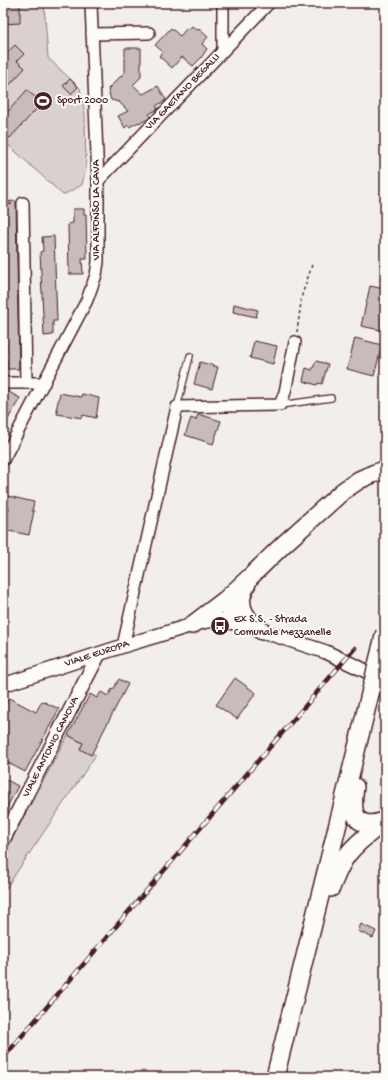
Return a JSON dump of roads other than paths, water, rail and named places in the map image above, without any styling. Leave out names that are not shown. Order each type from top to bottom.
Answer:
[{"type":"main road","points":[[192,625],[236,595],[246,585],[250,577],[285,543],[343,492],[359,480],[385,470]]},
{"type":"main road","points":[[366,477],[385,480]]},
{"type":"main road","points":[[227,621],[235,611],[236,595]]},
{"type":"main road","points":[[236,595],[245,615],[262,631]]},
{"type":"main road","points":[[275,1077],[385,632]]},
{"type":"main road","points":[[358,745],[354,801],[355,813],[359,820],[365,823],[375,824],[385,820]]},
{"type":"main road","points":[[310,938],[344,860],[355,846],[385,820]]},
{"type":"street","name":"VIA ALFONSO LA CAVA","points":[[3,460],[87,300],[96,275],[98,262],[98,181],[91,3]]},
{"type":"street","points":[[223,3],[223,50]]},
{"type":"street","name":"VIA GAETANO BEGALLI","points":[[98,181],[269,3]]},
{"type":"street","points":[[92,34],[149,33]]},
{"type":"street","points":[[23,203],[26,383]]},
{"type":"street","points":[[123,646],[177,407],[280,405],[295,342]]},
{"type":"street","points":[[3,383],[44,383]]},
{"type":"street","name":"VIALE EUROPA","points":[[3,685],[123,646],[207,621],[227,621],[326,652],[385,680]]},
{"type":"street","name":"VIALE ANTONIO CANOVA","points":[[3,840],[99,654]]},
{"type":"lane","points":[[177,407],[190,356]]},
{"type":"lane","points":[[280,405],[331,398]]},
{"type":"railway","points":[[3,1058],[355,648]]},
{"type":"place","name":"Sport 2000","points":[[43,101]]},
{"type":"place","name":"Ex S.S. - Strada Comunale Mezzanelle","points":[[220,626]]}]
